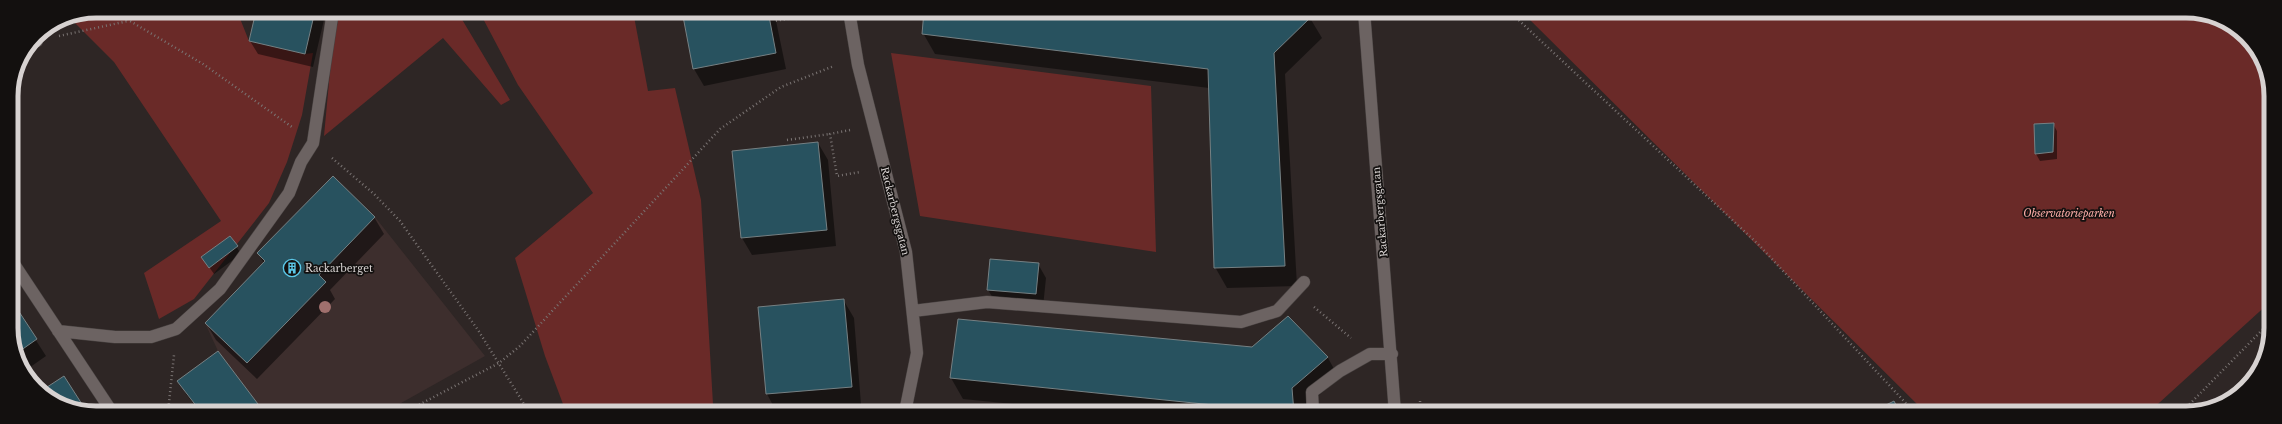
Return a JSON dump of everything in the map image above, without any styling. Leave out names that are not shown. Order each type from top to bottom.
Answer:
[{"type":"street","points":[[58,331],[115,337],[151,337],[176,329],[220,289],[289,193],[301,162],[313,142],[332,18]]},
{"type":"street","name":"Rackarbergsgatan","points":[[850,18],[858,64],[906,252],[917,354],[906,406]]},
{"type":"street","name":"Rackarbergsgatan","points":[[1364,18],[1392,354],[1395,406]]},
{"type":"street","points":[[18,270],[108,406]]},
{"type":"street","points":[[913,311],[987,302],[1241,322],[1277,311],[1299,287]]},
{"type":"street","points":[[1313,406],[1312,392],[1340,371],[1370,354],[1392,354]]},
{"type":"path","points":[[124,18],[203,64],[313,142],[374,194],[400,220],[499,363],[525,406]]},
{"type":"path","points":[[773,18],[774,21],[792,18]]},
{"type":"path","points":[[1516,18],[1758,244],[1908,406]]},
{"type":"path","points":[[44,38],[129,21]]},
{"type":"path","points":[[417,406],[499,363],[520,346],[720,129],[781,86],[829,67],[858,64]]},
{"type":"path","points":[[787,140],[874,126]]},
{"type":"path","points":[[830,134],[838,176],[884,168]]},
{"type":"path","points":[[1299,287],[1370,354]]},
{"type":"path","points":[[2188,406],[2264,328]]},
{"type":"path","points":[[169,406],[176,329]]},
{"type":"shaded area","points":[[333,176],[375,217],[485,356],[396,406],[196,406],[177,381],[218,351],[205,323],[265,261],[257,253]]},
{"type":"green space","points":[[91,18],[240,18],[249,41],[305,54],[313,53],[302,115],[287,162],[269,203],[194,299],[159,319],[144,273],[221,221],[114,62],[74,22],[80,19]]},
{"type":"green space","points":[[339,18],[461,18],[510,100],[501,105],[443,38],[324,136],[332,50]]},
{"type":"green space","points":[[483,18],[634,18],[648,91],[675,88],[701,200],[712,406],[564,406],[545,356],[515,258],[593,193],[518,85]]},
{"type":"green space","name":"Observatorieparken","points":[[1528,18],[2186,18],[2216,24],[2238,37],[2254,57],[2263,80],[2264,307],[2156,406],[1919,406]]},
{"type":"green space","points":[[891,53],[1151,86],[1156,252],[920,216]]},
{"type":"building","points":[[254,18],[313,18],[305,54],[249,41]]},
{"type":"building","points":[[683,18],[769,18],[776,53],[693,69]]},
{"type":"building","points":[[923,18],[1310,18],[1274,53],[1285,266],[1214,268],[1208,69],[922,34]]},
{"type":"building","points":[[2054,123],[2053,152],[2035,154],[2034,124]]},
{"type":"building","points":[[818,142],[827,230],[741,238],[732,151]]},
{"type":"building","name":"Rackarberget","points":[[333,176],[375,217],[319,275],[326,282],[247,363],[205,323],[265,261],[257,253]]},
{"type":"building","points":[[230,236],[238,246],[209,268],[201,257]]},
{"type":"building","points":[[990,259],[1039,263],[1036,294],[987,290]]},
{"type":"building","points":[[844,299],[852,387],[766,394],[758,307]]},
{"type":"building","points":[[18,310],[37,339],[21,350],[19,344]]},
{"type":"building","points":[[1288,316],[1328,357],[1292,388],[1293,406],[1223,406],[950,378],[958,319],[1252,347]]},
{"type":"building","points":[[218,351],[259,406],[196,406],[177,381]]},
{"type":"building","points":[[64,376],[82,404],[61,398],[46,388]]},
{"type":"building","points":[[1894,401],[1896,406],[1884,406]]},
{"type":"place","name":"Rackarberget","points":[[292,268]]}]
